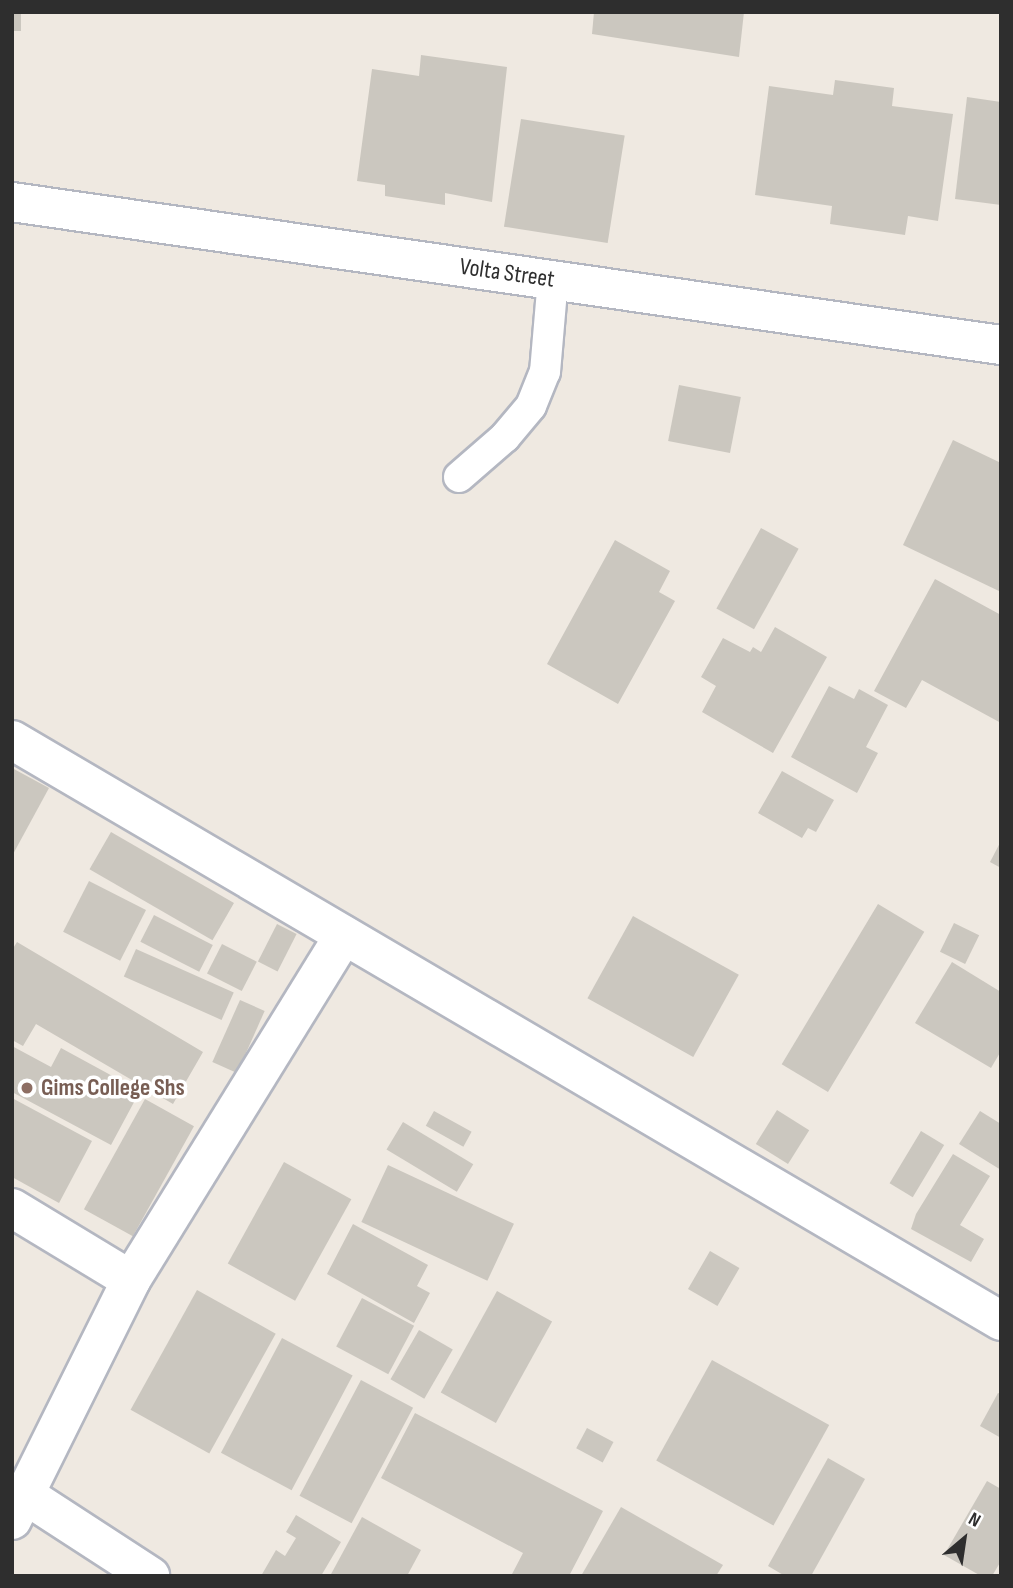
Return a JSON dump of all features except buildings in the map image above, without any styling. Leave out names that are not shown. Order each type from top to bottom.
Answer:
[{"type":"street","name":"Volta Street","points":[[12,202],[1001,345]]},
{"type":"street","points":[[12,740],[1001,1321]]},
{"type":"street","points":[[150,1576],[19,1508],[131,1280],[344,935]]},
{"type":"street","points":[[12,1208],[131,1280]]},
{"type":"lane","points":[[459,477],[505,437],[531,406],[545,372],[553,279]]},
{"type":"place","name":"Gims College Shs","points":[[27,1088]]}]
